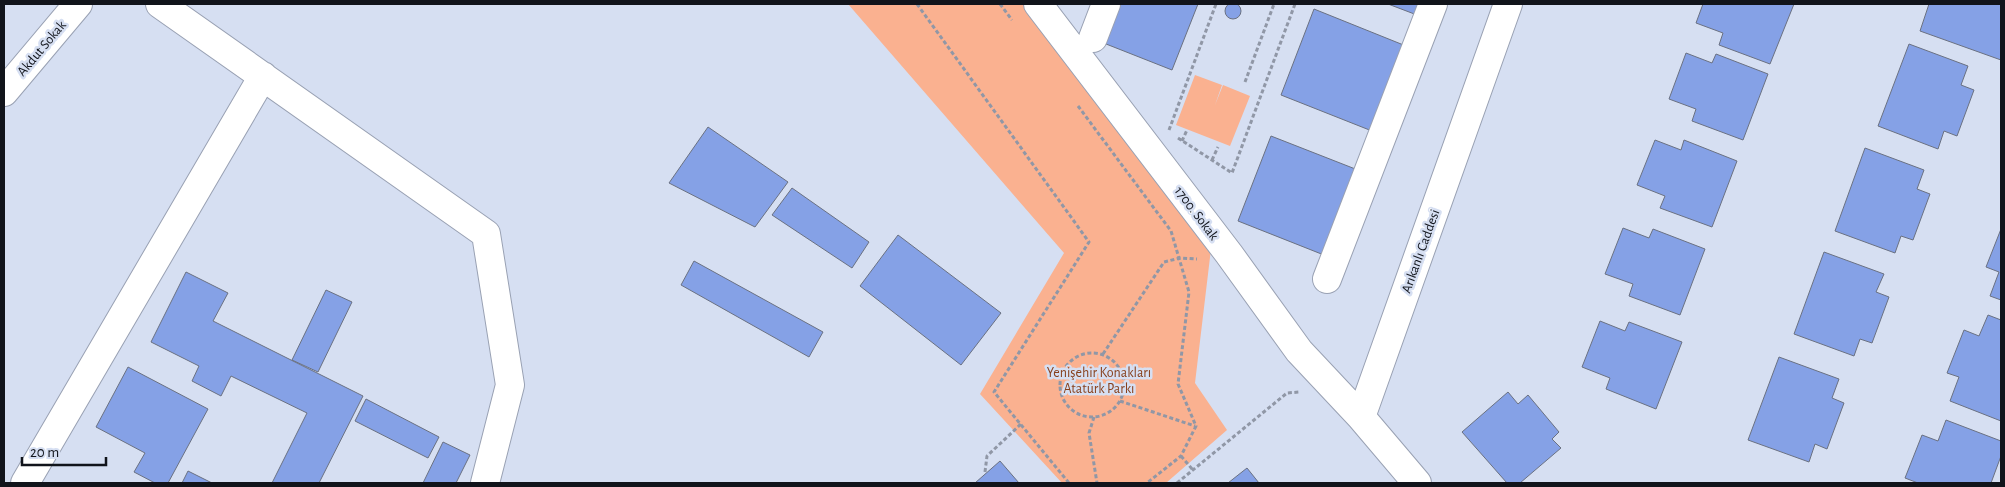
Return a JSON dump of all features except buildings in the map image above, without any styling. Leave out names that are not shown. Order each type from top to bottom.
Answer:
[{"type":"street","name":"Akdut Sokak","points":[[4,92],[78,4]]},
{"type":"street","points":[[160,4],[486,234],[510,385],[485,483]]},
{"type":"street","name":"1700. Sokak","points":[[1038,4],[1229,254],[1299,351],[1361,417]]},
{"type":"street","points":[[1093,38],[1106,4]]},
{"type":"street","points":[[1327,279],[1433,4]]},
{"type":"street","name":"Arıkanlı Caddesi","points":[[1361,417],[1508,4]]},
{"type":"street","points":[[25,483],[263,76]]},
{"type":"street","points":[[1361,417],[1417,483]]},
{"type":"path","points":[[917,4],[1089,242],[994,392],[1069,483]]},
{"type":"path","points":[[1000,4],[1018,27]]},
{"type":"path","points":[[1168,132],[1216,4]]},
{"type":"path","points":[[1245,82],[1274,4]]},
{"type":"path","points":[[1175,136],[1232,172],[1295,4]]},
{"type":"path","points":[[1077,106],[1171,231],[1188,292],[1178,384],[1196,426],[1181,456],[1147,483]]},
{"type":"path","points":[[1182,141],[1187,130]]},
{"type":"path","points":[[1212,160],[1218,147]]},
{"type":"path","points":[[1103,354],[1164,262],[1180,258],[1216,260],[1229,254]]},
{"type":"path","points":[[1085,353],[1103,354],[1117,363],[1124,378],[1123,394],[1115,409],[1100,417],[1083,417],[1068,408],[1060,392],[1061,375],[1070,361],[1085,353]]},
{"type":"path","points":[[1177,483],[1287,393],[1332,388]]},
{"type":"path","points":[[1120,401],[1196,426]]},
{"type":"path","points":[[1094,417],[1089,433],[1097,483]]},
{"type":"path","points":[[986,472],[987,456],[1021,424]]},
{"type":"path","points":[[1181,456],[1193,470]]},
{"type":"green space","name":"Yenişehir Konakları Atatürk Parkı","points":[[848,4],[1025,4],[1211,249],[1195,383],[1227,430],[1166,483],[1062,483],[980,394],[1064,253]]},
{"type":"green space","points":[[1195,75],[1222,85],[1215,105],[1223,85],[1250,96],[1230,146],[1176,125]]}]
